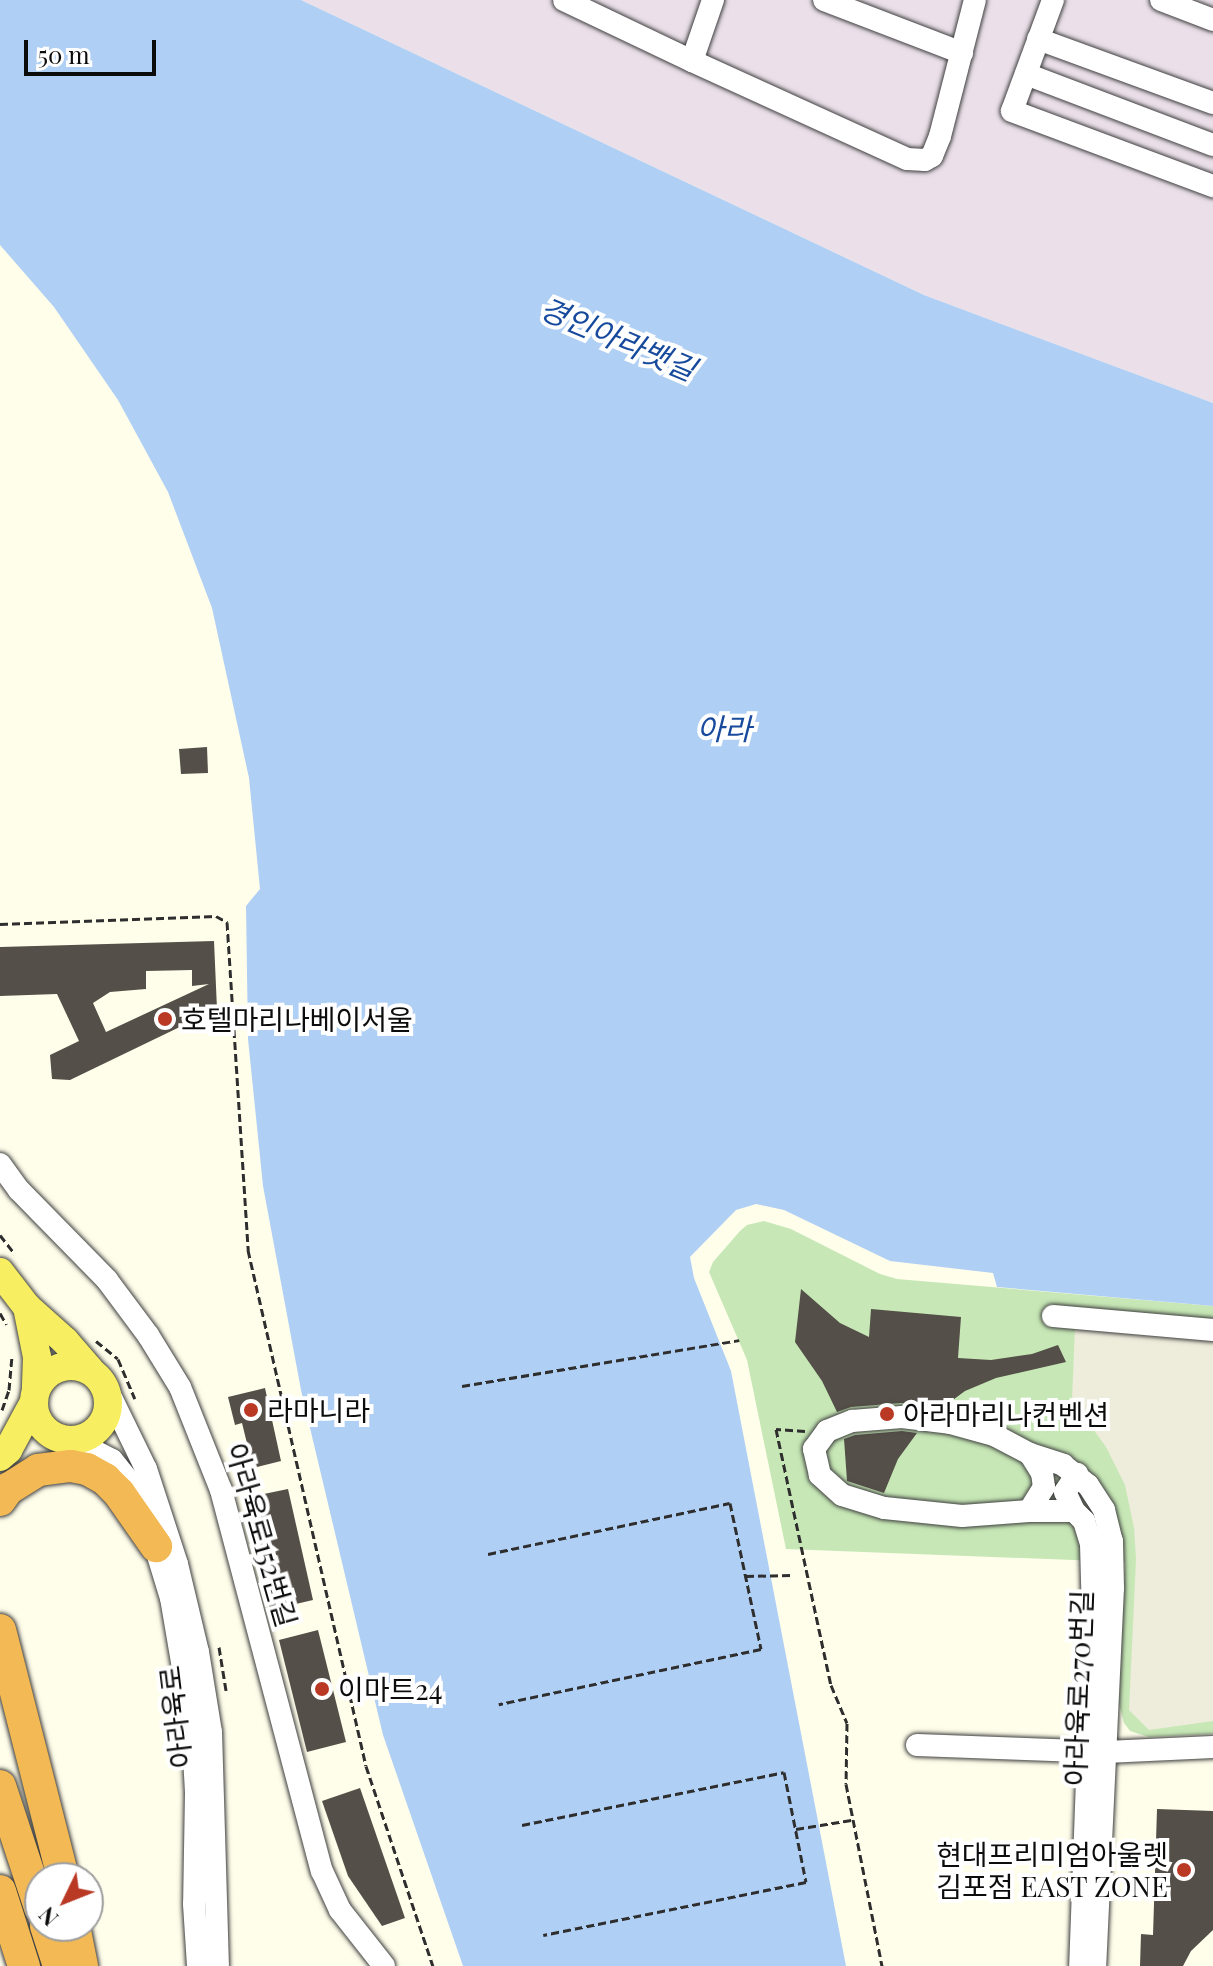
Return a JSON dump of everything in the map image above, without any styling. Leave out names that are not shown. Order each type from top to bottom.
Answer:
[{"type":"highway","points":[[0,1500],[8,1489],[38,1470],[71,1466],[87,1469],[105,1479],[119,1493],[156,1546]]},
{"type":"highway","points":[[0,1630],[59,1862]]},
{"type":"highway","points":[[0,1786],[25,1862]]},
{"type":"highway","points":[[0,1891],[24,1966]]},
{"type":"highway","points":[[51,1942],[59,1966]]},
{"type":"highway","points":[[77,1942],[82,1966]]},
{"type":"main road","points":[[0,1272],[14,1310],[36,1346],[35,1396],[42,1426],[67,1440]]},
{"type":"main road","points":[[4,1453],[94,1433],[102,1425],[109,1402],[98,1379],[65,1341],[14,1310]]},
{"type":"main road","points":[[4,1453],[52,1370],[78,1365],[98,1379]]},
{"type":"street","points":[[564,0],[915,161],[925,160],[936,148],[975,0]]},
{"type":"street","points":[[692,61],[713,0]]},
{"type":"street","points":[[824,0],[962,53]]},
{"type":"street","points":[[1053,0],[1012,111],[1213,186]]},
{"type":"street","points":[[1161,0],[1213,20]]},
{"type":"street","points":[[1038,39],[1213,103]]},
{"type":"street","points":[[1026,74],[1213,145]]},
{"type":"street","name":"아라육로152번길","points":[[0,1164],[19,1190],[107,1280],[148,1335],[180,1387],[221,1490],[322,1871],[340,1910],[384,1966]]},
{"type":"street","points":[[1053,1316],[1213,1330]]},
{"type":"street","name":"아라육로","points":[[98,1379],[146,1469],[188,1604],[208,1708],[218,1966]]},
{"type":"street","name":"아라육로270번길","points":[[819,1439],[845,1422],[902,1417],[969,1427],[1063,1465],[1077,1474],[1104,1510],[1095,1966]]},
{"type":"street","points":[[819,1439],[814,1457],[820,1475],[835,1491],[857,1501],[934,1515],[1074,1511],[1065,1492],[1077,1474]]},
{"type":"street","name":"아라육로","points":[[67,1440],[112,1460],[133,1486],[156,1546],[180,1639],[192,1721],[196,1793],[194,1904],[198,1966]]},
{"type":"street","points":[[1029,1511],[1044,1487],[1042,1473],[1030,1454]]},
{"type":"street","name":"아라육로270번길","points":[[1074,1511],[1102,1543]]},
{"type":"street","points":[[917,1745],[1097,1751],[1213,1747]]},
{"type":"street","name":"아라육로270번길","points":[[1080,1966],[1097,1751]]},
{"type":"path","points":[[0,924],[216,916],[227,922],[248,1250],[366,1766],[433,1966]]},
{"type":"path","points":[[9,1336],[14,1310]]},
{"type":"path","points":[[462,1386],[739,1340]]},
{"type":"path","points":[[0,1415],[9,1390],[12,1349]]},
{"type":"path","points":[[819,1439],[798,1429],[776,1429],[831,1685],[847,1723],[846,1784],[882,1966]]},
{"type":"path","points":[[488,1554],[730,1503],[761,1649],[499,1704]]},
{"type":"path","points":[[746,1576],[791,1575]]},
{"type":"path","points":[[522,1825],[784,1772],[796,1829],[806,1882],[543,1935]]},
{"type":"path","points":[[796,1829],[852,1820]]},
{"type":"shaded area","points":[[301,0],[1213,0],[1213,403],[924,295]]},
{"type":"shaded area","points":[[1075,1327],[1213,1336],[1213,1721],[1149,1730],[1129,1710],[1136,1559],[1134,1528],[1125,1485],[1106,1447],[1072,1400]]},
{"type":"green space","points":[[764,1221],[791,1229],[880,1274],[897,1279],[1213,1306],[1213,1734],[1149,1737],[1130,1731],[1124,1723],[1119,1704],[1125,1562],[786,1549],[747,1360],[709,1272],[713,1262],[740,1231],[747,1225]]},
{"type":"water","name":"아라","points":[[0,0],[301,0],[924,295],[1213,403],[1213,1306],[997,1287],[993,1273],[890,1261],[784,1210],[756,1204],[736,1210],[690,1257],[694,1278],[731,1371],[846,1966],[463,1966],[383,1735],[301,1390],[263,1186],[248,1039],[246,906],[260,889],[249,778],[212,608],[168,492],[118,400],[54,307],[0,245]]},
{"type":"building","points":[[207,747],[208,773],[181,774],[179,749]]},
{"type":"building","name":"호텔마리나베이서울","points":[[214,941],[217,1009],[70,1080],[52,1079],[50,1055],[79,1041],[57,994],[0,996],[0,947]],"holes":[[[192,970],[192,986],[209,984],[106,1032],[93,1003],[110,992],[146,989],[146,971]]]},
{"type":"building","name":"아라마리나컨벤션","points":[[801,1289],[840,1323],[869,1337],[871,1309],[961,1317],[958,1358],[991,1360],[1032,1354],[1058,1345],[1066,1362],[996,1378],[965,1391],[942,1408],[901,1403],[851,1407],[837,1412],[822,1381],[795,1342]]},
{"type":"building","name":"라마니라","points":[[265,1388],[281,1461],[253,1468],[242,1423],[235,1425],[228,1397]]},
{"type":"building","points":[[902,1431],[917,1433],[898,1459],[884,1493],[847,1481],[844,1439],[855,1435]]},
{"type":"building","points":[[288,1489],[313,1600],[270,1610],[245,1498]]},
{"type":"building","points":[[318,1630],[346,1742],[307,1752],[279,1640]]},
{"type":"building","points":[[360,1788],[405,1918],[382,1926],[348,1876],[322,1801]]},
{"type":"building","name":"현대프리미엄아울렛 김포점 EAST ZONE","points":[[1157,1809],[1213,1811],[1213,1930],[1191,1951],[1183,1966],[1140,1966],[1141,1934],[1153,1935]]},
{"type":"place","name":"호텔마리나베이서울","points":[[165,1019]]},
{"type":"place","name":"라마니라","points":[[251,1410]]},
{"type":"place","name":"아라마리나컨벤션","points":[[887,1414]]},
{"type":"place","name":"이마트24","points":[[322,1689]]},
{"type":"place","name":"현대프리미엄아울렛 김포점 EAST ZONE","points":[[1184,1870]]},
{"type":"water label","name":"경인아라뱃길","points":[[618,338]]}]
